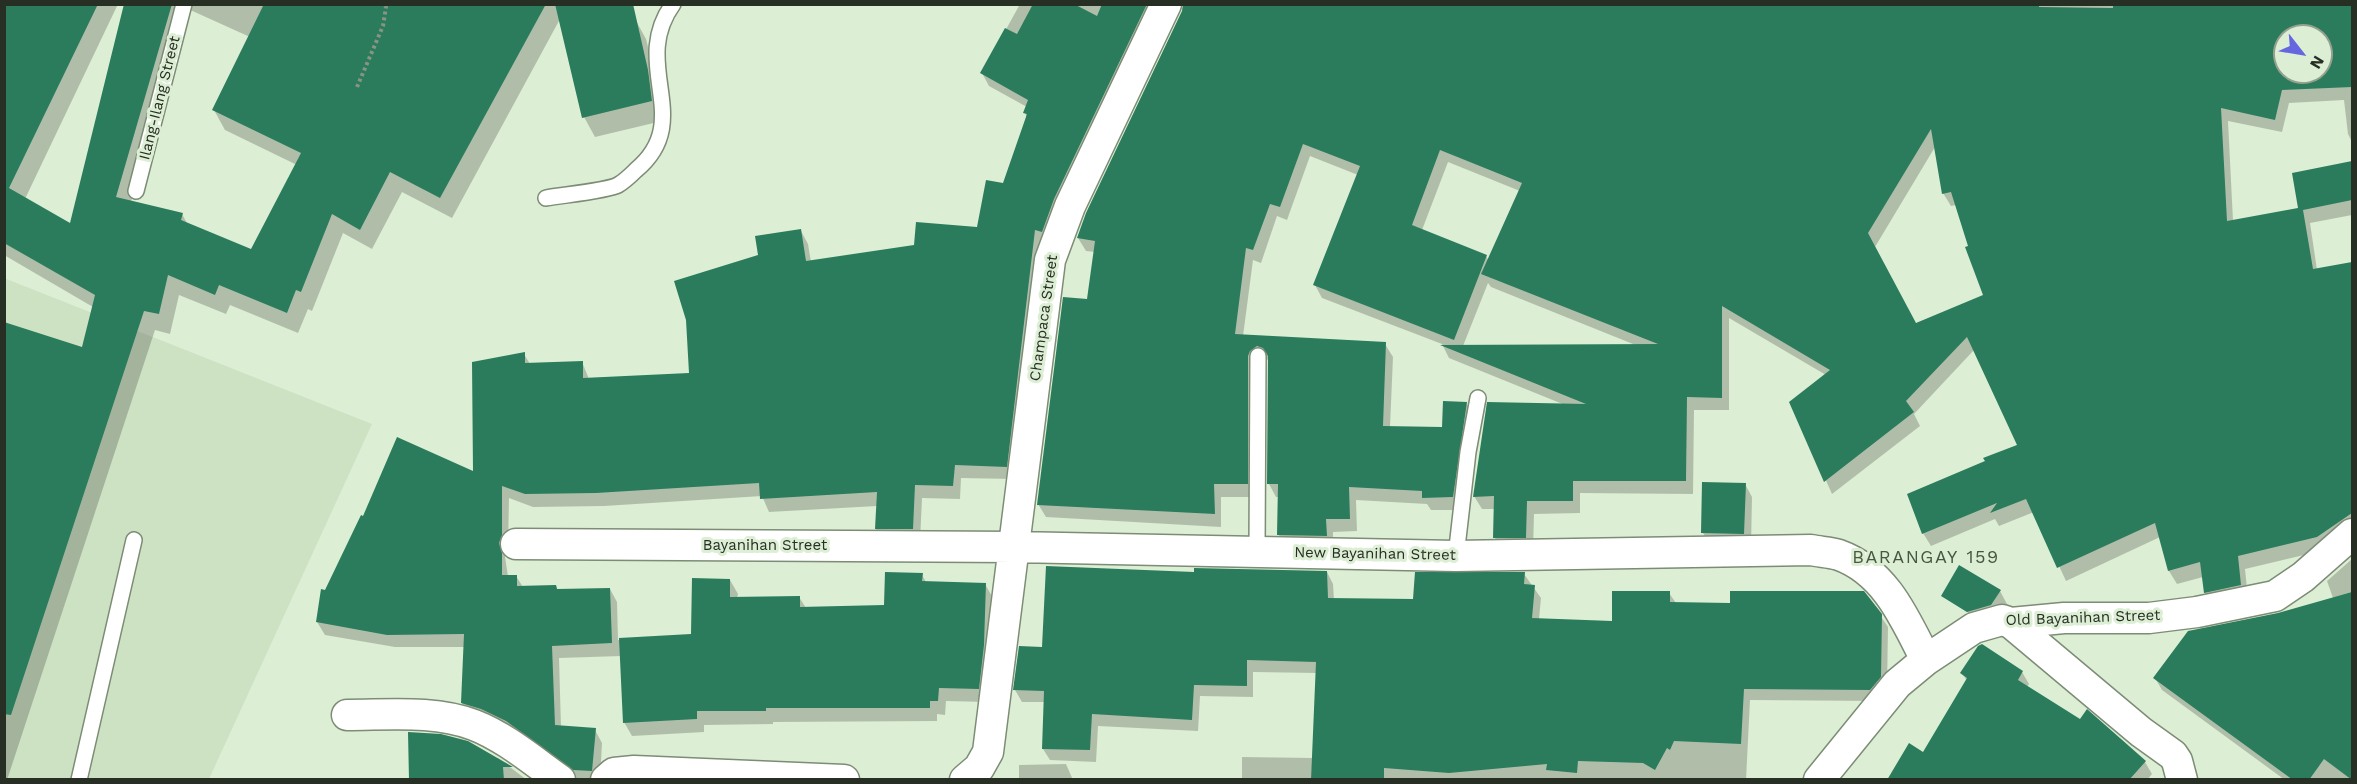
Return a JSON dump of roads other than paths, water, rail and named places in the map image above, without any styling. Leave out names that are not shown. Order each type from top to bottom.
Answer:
[{"type":"street","name":"Champaca Street","points":[[1014,547],[1050,260],[1070,206],[1166,4]]},
{"type":"street","name":"Old Bayanihan Street","points":[[1819,780],[1897,684],[1926,660],[1974,628],[2002,620],[2011,624],[2064,618],[2149,618],[2197,612],[2275,596],[2303,577],[2352,534]]},
{"type":"street","name":"Bayanihan Street","points":[[516,544],[1014,547]]},
{"type":"street","name":"New Bayanihan Street","points":[[1014,547],[1456,556],[1811,550],[1840,555],[1872,574],[1895,599],[1926,660]]},
{"type":"street","points":[[965,780],[979,768],[988,752],[1014,547]]},
{"type":"street","points":[[2011,624],[2141,732],[2173,755],[2182,780]]},
{"type":"street","points":[[347,715],[417,715],[447,718],[475,725],[503,740],[560,780]]},
{"type":"street","points":[[606,780],[614,773],[634,771],[844,780]]},
{"type":"lane","name":"Ilang-Ilang Street","points":[[136,191],[184,4]]},
{"type":"lane","points":[[546,198],[618,185],[648,161],[659,144],[664,111],[656,55],[658,33],[664,17],[673,4]]},
{"type":"lane","points":[[1257,551],[1258,356]]},
{"type":"lane","points":[[1456,556],[1468,452],[1478,398]]},
{"type":"lane","points":[[79,780],[134,540]]},
{"type":"district","name":"BARANGAY 159","points":[[1926,558]]}]
